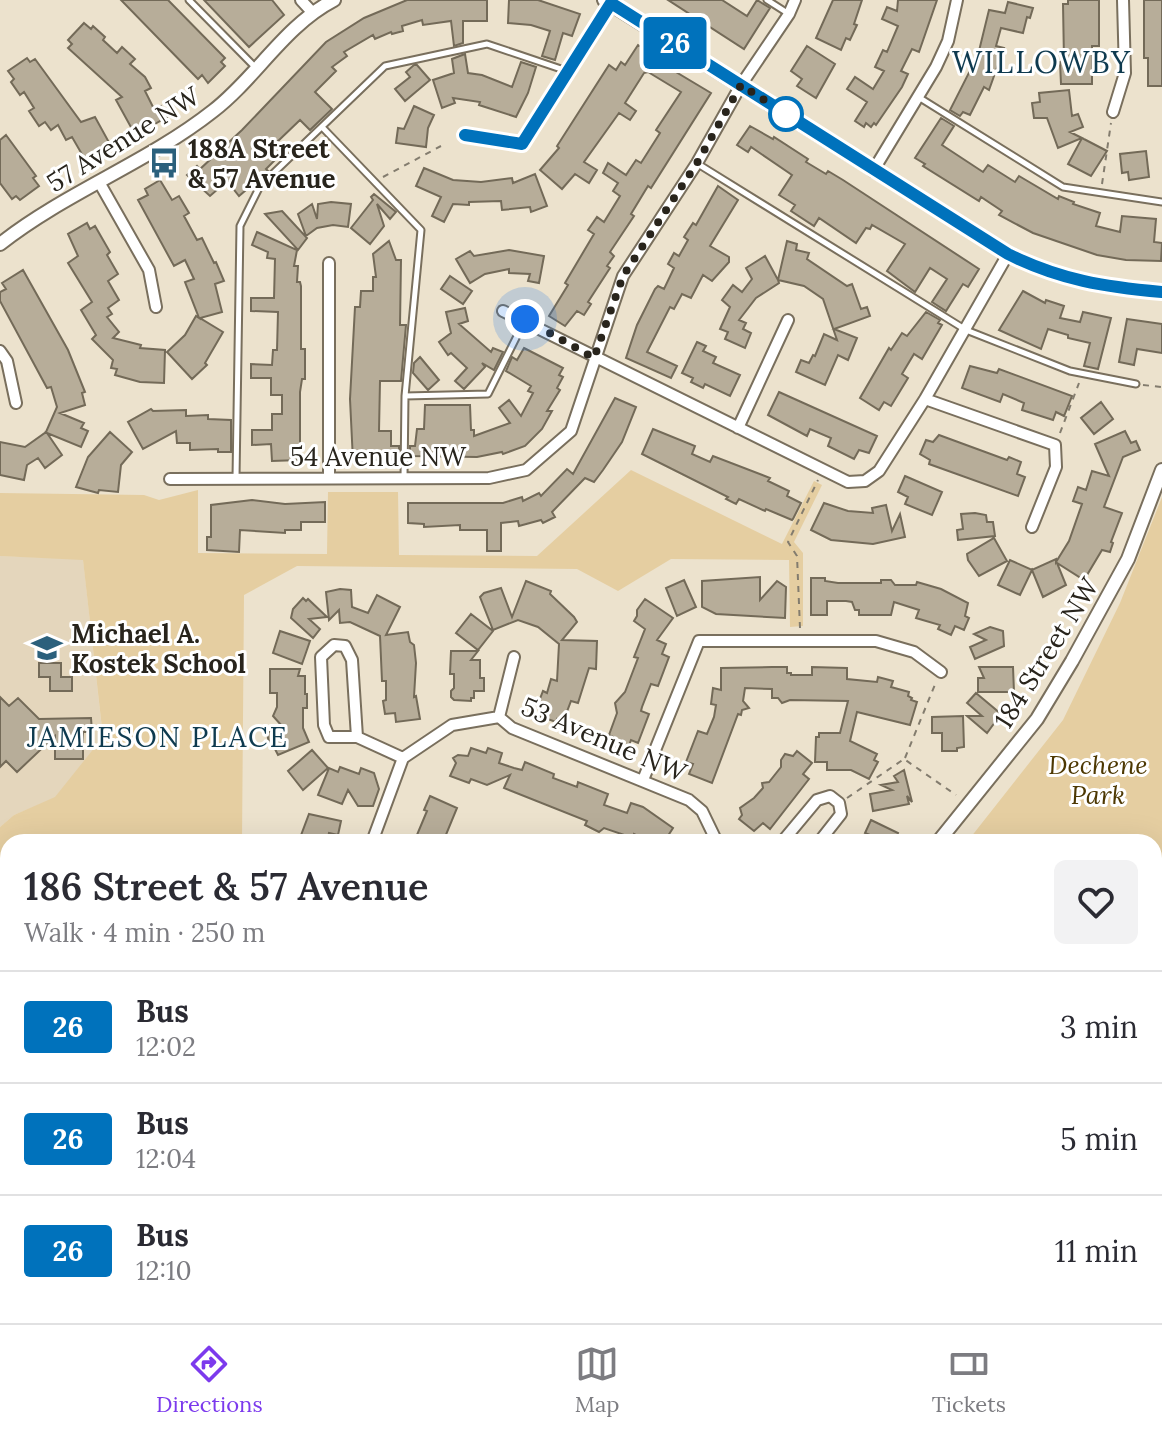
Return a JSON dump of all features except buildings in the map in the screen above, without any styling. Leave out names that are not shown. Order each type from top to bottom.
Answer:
[{"type":"street","points":[[301,0],[312,12]]},
{"type":"street","name":"57 Avenue NW","points":[[1,242],[149,154],[215,110],[312,12],[334,0]]},
{"type":"street","points":[[594,358],[623,276],[697,163],[741,85],[789,14],[795,0]]},
{"type":"street","points":[[873,171],[920,98],[948,41],[957,0]]},
{"type":"street","points":[[1113,112],[1125,73],[1123,0]]},
{"type":"street","points":[[465,135],[522,144],[607,2],[1008,254],[1065,278],[1106,287],[1162,292]]},
{"type":"street","points":[[99,182],[149,270],[156,307]]},
{"type":"street","points":[[503,311],[525,319],[594,358],[848,482],[865,481],[879,471],[925,399],[1008,254]]},
{"type":"street","points":[[329,263],[329,477]]},
{"type":"street","points":[[738,428],[788,320]]},
{"type":"street","points":[[0,351],[7,361],[16,403]]},
{"type":"street","name":"54 Avenue NW","points":[[170,479],[489,478],[526,470],[571,431],[594,358]]},
{"type":"street","points":[[925,399],[1055,445],[1056,467],[1032,527]]},
{"type":"street","name":"184 Street NW","points":[[944,834],[1037,719],[1072,661],[1128,559],[1162,470]]},
{"type":"street","points":[[643,780],[699,641],[876,641],[914,652],[941,672]]},
{"type":"street","points":[[357,737],[352,660],[345,646],[334,645],[321,657],[324,725],[329,737],[357,737],[403,758],[375,834]]},
{"type":"street","name":"53 Avenue NW","points":[[499,717],[514,657]]},
{"type":"street","name":"53 Avenue NW","points":[[403,758],[452,725],[499,717],[512,728],[689,800],[702,811],[713,834]]},
{"type":"street","points":[[789,834],[821,798],[830,796],[839,803],[839,818],[826,834]]},
{"type":"street","points":[[1162,1052],[1162,1075]]},
{"type":"lane","points":[[189,0],[256,67]]},
{"type":"lane","points":[[767,0],[789,14]]},
{"type":"lane","points":[[236,478],[240,226],[260,186],[385,66],[487,44],[568,71]]},
{"type":"lane","points":[[920,98],[1063,187],[1162,202]]},
{"type":"lane","points":[[322,127],[421,230],[405,396],[404,478]]},
{"type":"lane","points":[[697,163],[966,330],[1082,374],[1136,384]]},
{"type":"lane","points":[[405,396],[488,394],[525,319]]},
{"type":"path","points":[[1101,193],[1113,112]]},
{"type":"path","points":[[375,182],[441,146]]},
{"type":"path","points":[[1055,445],[1082,374]]},
{"type":"path","points":[[1136,384],[1162,387]]},
{"type":"path","points":[[800,641],[797,556],[788,542],[824,470]]},
{"type":"path","points":[[839,803],[904,759],[941,672]]},
{"type":"path","points":[[904,759],[956,795]]},
{"type":"shaded area","name":"Michael A. Kostek School","points":[[0,556],[83,559],[103,738],[55,798],[14,815],[0,827]]},
{"type":"green space","points":[[631,470],[782,544],[814,481],[822,485],[794,542],[803,553],[803,626],[790,627],[789,560],[671,559],[618,591],[577,569],[297,566],[244,595],[242,834],[0,834],[0,827],[14,815],[55,797],[103,737],[83,560],[0,556],[0,493],[144,495],[159,500],[198,490],[198,553],[327,554],[328,492],[398,492],[399,555],[537,556]]},
{"type":"green space","name":"Dechene Park","points":[[1162,497],[1162,834],[973,834],[1063,720],[1120,603]]},
{"type":"bus line","name":"26","points":[[465,135],[522,144],[611,3],[1008,254],[1065,278],[1106,287],[1162,292]]},
{"type":"place","name":"188A Street & 57 Avenue","points":[[164,163]]},
{"type":"place","name":"Michael A. Kostek School","points":[[47,648]]},
{"type":"district","name":"WILLOWBY","points":[[1042,62]]},
{"type":"district","name":"JAMIESON PLACE","points":[[158,737]]},
{"type":"route","points":[[525,319],[594,358],[623,276],[697,163],[741,85],[794,119],[786,114]]}]
